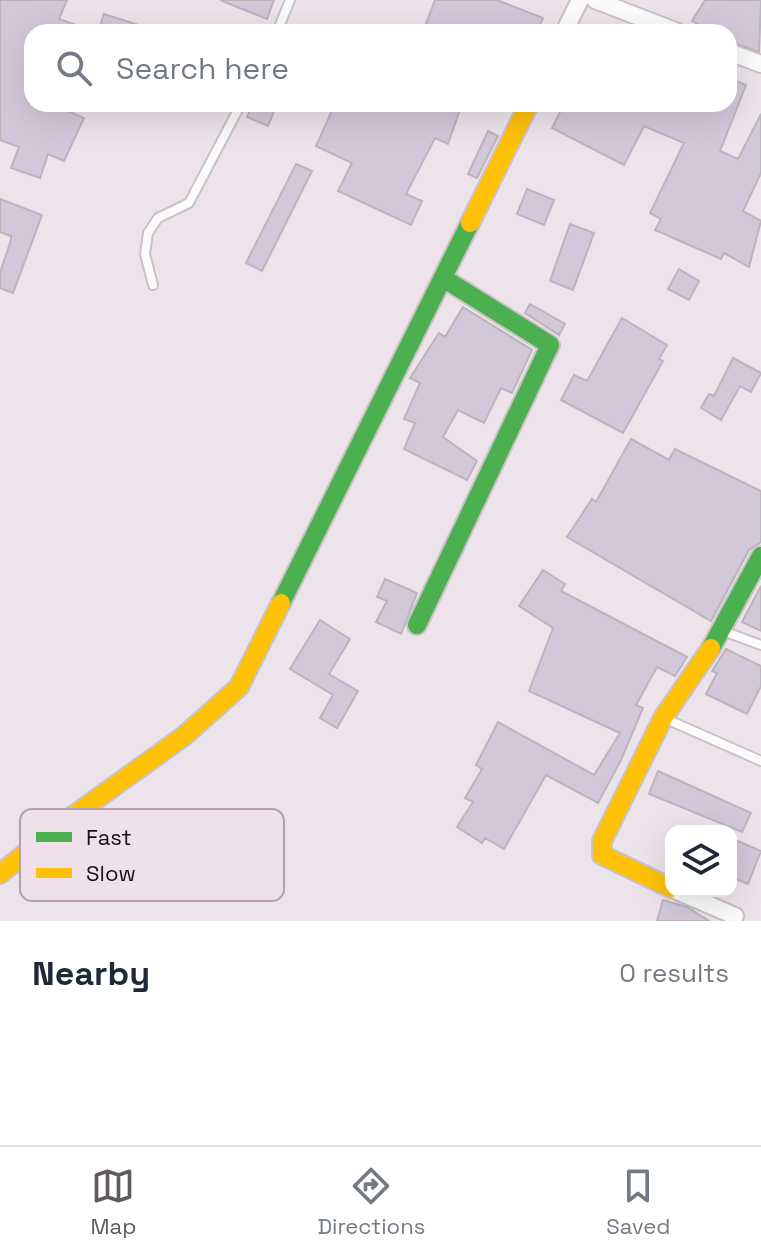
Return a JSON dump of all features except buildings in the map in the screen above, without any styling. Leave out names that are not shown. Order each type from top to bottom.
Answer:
[{"type":"street","points":[[568,24],[580,0]]},
{"type":"street","points":[[595,0],[657,24]]},
{"type":"street","points":[[737,55],[761,64]]},
{"type":"street","points":[[80,809],[205,717],[239,687],[525,112]]},
{"type":"street","points":[[417,625],[550,345],[443,278]]},
{"type":"street","points":[[665,885],[602,855],[602,841],[663,718],[722,631],[761,556]]},
{"type":"street","points":[[0,874],[20,855]]},
{"type":"street","points":[[691,897],[735,916]]},
{"type":"lane","points":[[280,24],[290,0]]},
{"type":"lane","points":[[153,285],[145,254],[148,233],[158,218],[189,203],[237,112]]},
{"type":"lane","points":[[722,631],[761,645]]},
{"type":"lane","points":[[663,718],[761,761]]},
{"type":"traffic: fast","points":[[281,603],[470,223]]},
{"type":"traffic: fast","points":[[417,625],[550,345],[443,278]]},
{"type":"traffic: fast","points":[[711,648],[761,556]]},
{"type":"traffic: slow","points":[[470,223],[525,112]]},
{"type":"traffic: slow","points":[[83,809],[184,736],[239,687],[281,603]]},
{"type":"traffic: slow","points":[[665,885],[602,855],[602,841],[663,718],[711,648]]},
{"type":"traffic: slow","points":[[0,874],[20,858]]}]
